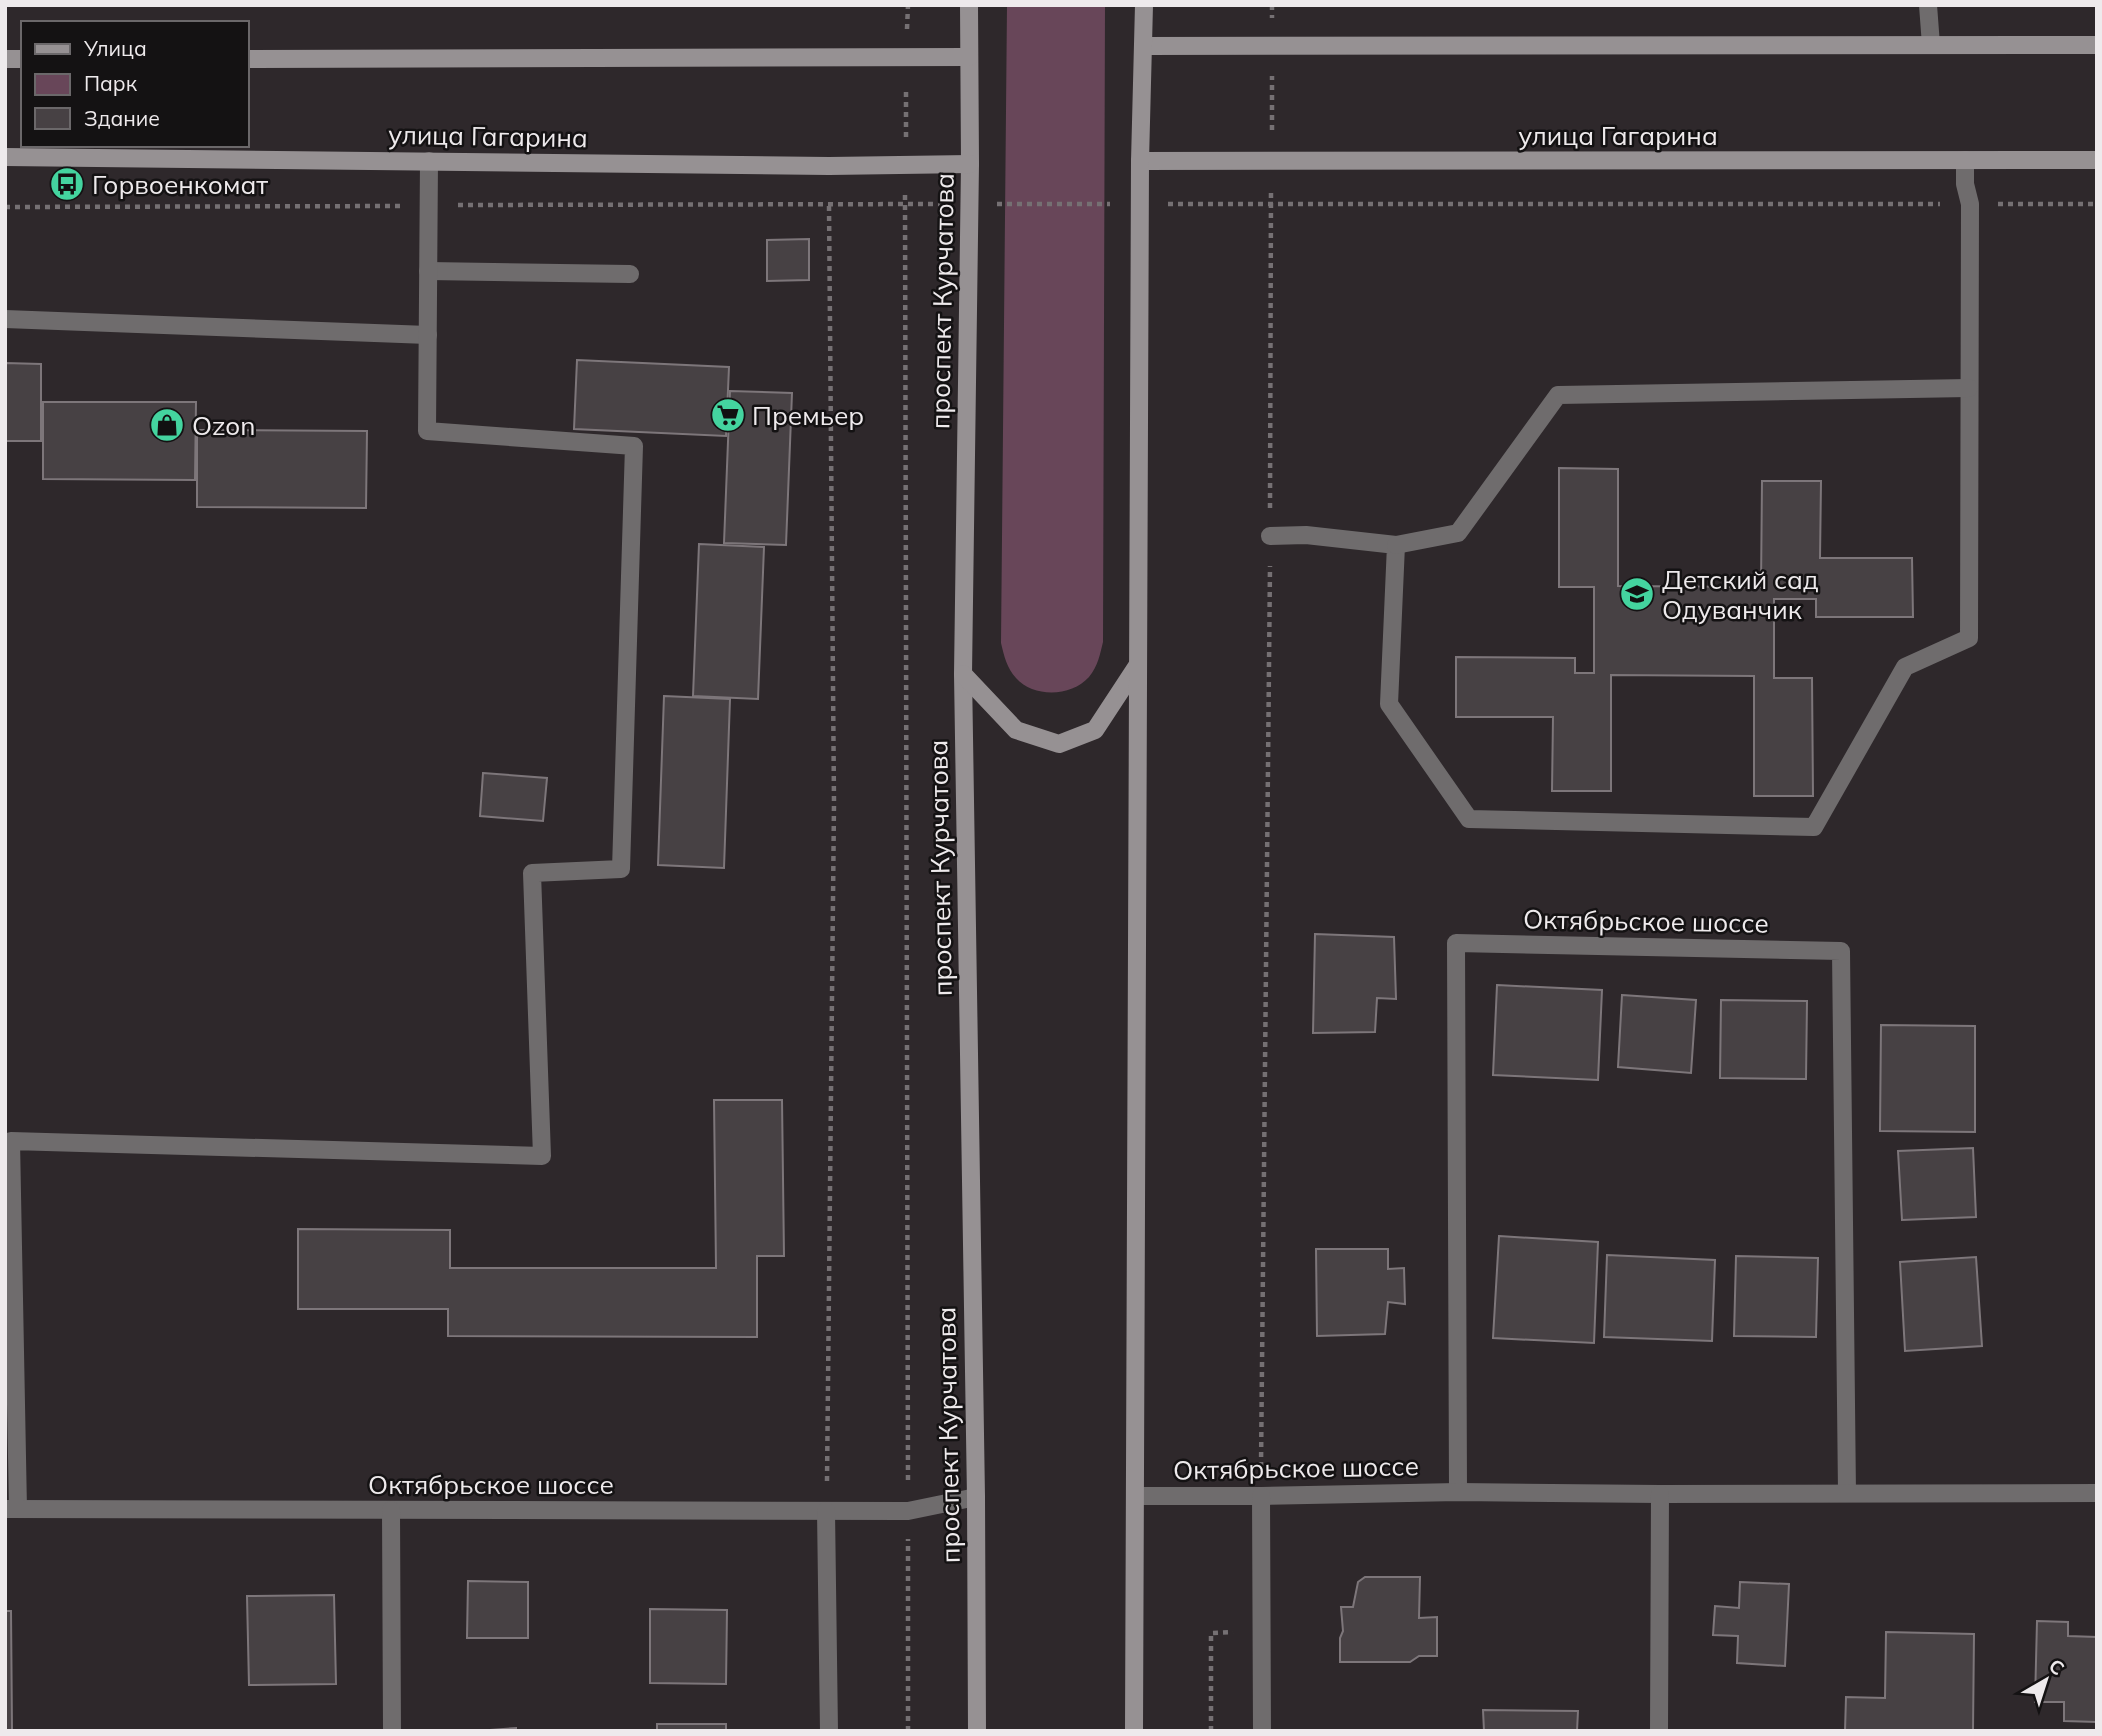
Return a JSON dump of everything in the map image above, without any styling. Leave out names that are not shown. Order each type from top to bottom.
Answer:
[{"type":"main road","name":"проспект Курчатова","points":[[968,5],[970,164],[963,674],[976,1497],[976,1731]]},
{"type":"main road","points":[[1133,1731],[1139,204],[1144,5]]},
{"type":"main road","points":[[1144,46],[2097,45]]},
{"type":"main road","points":[[248,59],[969,57]]},
{"type":"main road","name":"улица Гагарина","points":[[5,157],[829,166],[970,164]]},
{"type":"main road","name":"улица Гагарина","points":[[1140,161],[2097,160]]},
{"type":"main road","points":[[963,674],[1016,730],[1059,744],[1095,730],[1138,666]]},
{"type":"street","points":[[1928,5],[1931,45]]},
{"type":"street","points":[[1396,545],[1389,704],[1469,818],[1814,827],[1905,667],[1969,638],[1970,204],[1965,184],[1965,160]]},
{"type":"street","points":[[12,1509],[11,1141],[542,1156],[533,873],[621,869],[634,446],[427,431],[429,161]]},
{"type":"street","points":[[428,271],[630,274]]},
{"type":"street","points":[[5,319],[428,335]]},
{"type":"street","points":[[1270,536],[1306,535],[1396,545],[1458,533],[1558,395],[1969,388]]},
{"type":"street","name":"Октябрьское шоссе","points":[[1458,1492],[1456,943],[1841,951],[1847,1493]]},
{"type":"street","name":"Октябрьское шоссе","points":[[1135,1496],[1458,1492],[2097,1493]]},
{"type":"street","points":[[1659,1731],[1660,1494]]},
{"type":"street","points":[[1261,1496],[1262,1731]]},
{"type":"street","name":"Октябрьское шоссе","points":[[12,1509],[908,1511],[976,1497]]},
{"type":"street","points":[[391,1510],[392,1731]]},
{"type":"street","points":[[826,1511],[829,1731]]},
{"type":"path","points":[[908,5],[905,164],[908,1731]]},
{"type":"path","points":[[1261,1496],[1272,5]]},
{"type":"path","points":[[826,1511],[834,803],[829,204],[2097,204]]},
{"type":"path","points":[[1211,1731],[1211,1633],[1262,1632]]},
{"type":"green space","points":[[1007,5],[1105,5],[1103,642],[1097,664],[1089,677],[1073,688],[1052,692],[1032,689],[1016,678],[1008,666],[1001,643]]},
{"type":"building","points":[[809,239],[809,280],[767,281],[767,240]]},
{"type":"building","points":[[577,360],[729,367],[726,436],[574,429]]},
{"type":"building","points":[[5,363],[41,364],[41,441],[5,441]]},
{"type":"building","points":[[730,391],[792,393],[786,545],[724,543]]},
{"type":"building","points":[[43,402],[196,402],[195,480],[43,479]]},
{"type":"building","points":[[197,430],[367,431],[366,508],[197,507]]},
{"type":"building","points":[[1559,468],[1618,469],[1618,586],[1761,587],[1762,481],[1821,481],[1820,558],[1912,558],[1913,617],[1816,617],[1816,599],[1774,599],[1774,678],[1812,678],[1813,796],[1754,796],[1754,676],[1611,675],[1611,791],[1552,791],[1553,717],[1456,717],[1456,657],[1575,658],[1575,673],[1594,673],[1594,587],[1559,587]]},
{"type":"building","points":[[699,544],[764,547],[758,699],[693,696]]},
{"type":"building","points":[[664,696],[730,699],[724,868],[658,865]]},
{"type":"building","points":[[483,773],[547,778],[543,821],[480,816]]},
{"type":"building","points":[[1315,934],[1394,937],[1396,999],[1377,998],[1375,1032],[1313,1033]]},
{"type":"building","points":[[1497,985],[1602,990],[1598,1080],[1493,1075]]},
{"type":"building","points":[[1622,995],[1696,1000],[1691,1073],[1618,1067]]},
{"type":"building","points":[[1721,1000],[1807,1001],[1806,1079],[1720,1078]]},
{"type":"building","points":[[1881,1025],[1975,1026],[1975,1132],[1880,1131]]},
{"type":"building","points":[[714,1100],[782,1100],[784,1256],[757,1256],[757,1337],[448,1336],[448,1309],[298,1309],[298,1229],[450,1230],[450,1268],[716,1268]]},
{"type":"building","points":[[1973,1148],[1976,1217],[1902,1220],[1898,1151]]},
{"type":"building","points":[[1499,1236],[1598,1242],[1594,1343],[1493,1338]]},
{"type":"building","points":[[1316,1249],[1388,1249],[1388,1269],[1404,1268],[1405,1304],[1388,1302],[1385,1334],[1317,1336]]},
{"type":"building","points":[[1607,1255],[1715,1260],[1712,1341],[1604,1337]]},
{"type":"building","points":[[1736,1256],[1818,1258],[1816,1337],[1734,1336]]},
{"type":"building","points":[[1976,1257],[1982,1346],[1905,1351],[1900,1262]]},
{"type":"building","points":[[1365,1577],[1420,1577],[1419,1618],[1437,1617],[1437,1656],[1419,1656],[1410,1662],[1340,1662],[1340,1638],[1343,1631],[1341,1607],[1353,1607],[1358,1582]]},
{"type":"building","points":[[468,1581],[528,1582],[528,1638],[467,1638]]},
{"type":"building","points":[[1740,1582],[1789,1584],[1785,1666],[1737,1663],[1738,1636],[1713,1635],[1715,1606],[1739,1608]]},
{"type":"building","points":[[334,1595],[336,1684],[249,1685],[247,1596]]},
{"type":"building","points":[[650,1609],[727,1610],[726,1684],[650,1683]]},
{"type":"building","points":[[5,1611],[11,1611],[12,1731],[5,1731]]},
{"type":"building","points":[[2037,1621],[2068,1622],[2068,1636],[2097,1637],[2097,1722],[2064,1721],[2064,1702],[2035,1702]]},
{"type":"building","points":[[1886,1632],[1974,1634],[1973,1731],[1845,1731],[1846,1697],[1885,1698]]},
{"type":"building","points":[[1483,1710],[1578,1711],[1577,1731],[1484,1731]]},
{"type":"building","points":[[657,1724],[726,1724],[726,1731],[657,1731]]},
{"type":"building","points":[[516,1728],[516,1731],[476,1731]]},
{"type":"building","points":[[331,1730],[331,1731],[267,1731]]},
{"type":"place","name":"Горвоенкомат","points":[[67,184]]},
{"type":"place","name":"Премьер","points":[[728,415]]},
{"type":"place","name":"Ozon","points":[[167,425]]},
{"type":"place","name":"Детский сад Одуванчик","points":[[1637,594]]}]
